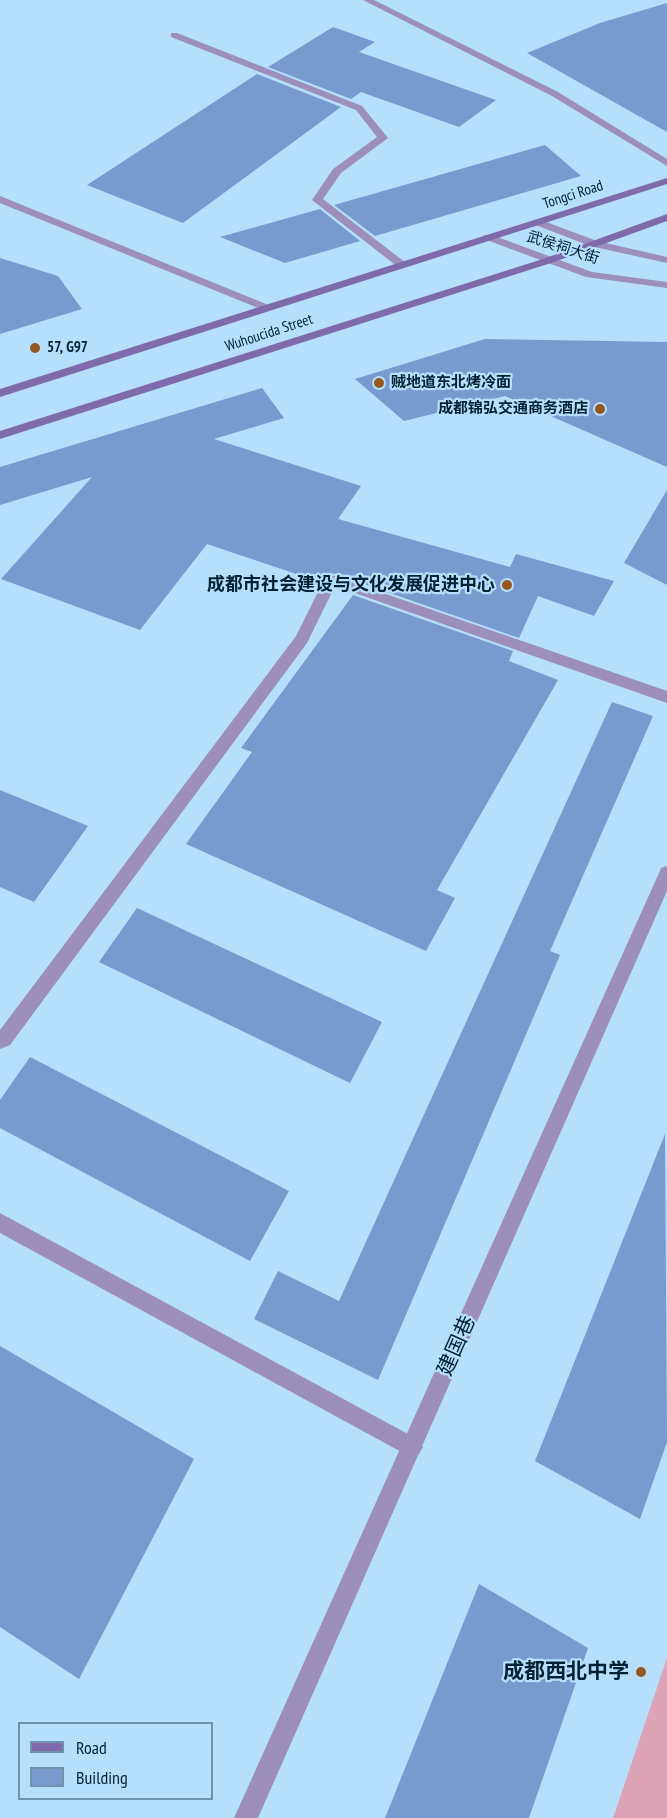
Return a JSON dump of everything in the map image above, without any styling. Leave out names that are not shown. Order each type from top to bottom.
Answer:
[{"type":"main road","name":"Tongci Road","points":[[488,237],[667,181]]},
{"type":"main road","points":[[547,261],[667,218]]},
{"type":"main road","name":"Wuhoucida Street","points":[[0,393],[488,237]]},
{"type":"main road","name":"Wuhoucida Street","points":[[0,435],[547,261]]},
{"type":"street","points":[[367,0],[555,94],[667,164]]},
{"type":"street","points":[[174,35],[359,108],[383,138],[338,171],[316,200],[402,265]]},
{"type":"street","points":[[0,199],[267,308]]},
{"type":"street","name":"武侯祠大街","points":[[537,222],[594,244],[667,260]]},
{"type":"street","name":"武侯祠大街","points":[[488,237],[547,261],[590,275],[667,285]]},
{"type":"street","points":[[0,1041],[4,1039],[302,639],[331,580],[667,697]]},
{"type":"street","name":"建国巷","points":[[246,1818],[667,873]]},
{"type":"street","points":[[0,1223],[412,1447]]},
{"type":"shaded area","points":[[667,1658],[667,1818],[613,1818]]},
{"type":"building","points":[[667,3],[667,132],[527,53],[600,23]]},
{"type":"building","points":[[333,27],[375,42],[359,52],[496,100],[459,127],[361,92],[351,99],[268,67]]},
{"type":"building","points":[[257,74],[341,107],[183,223],[87,185]]},
{"type":"building","points":[[545,145],[581,176],[375,236],[334,205]]},
{"type":"building","points":[[320,209],[360,241],[285,263],[220,237]]},
{"type":"building","points":[[0,258],[58,276],[82,309],[0,334]]},
{"type":"building","name":"成都锦弘交通商务酒店","points":[[485,339],[667,342],[667,467],[505,396],[404,421],[355,379]]},
{"type":"building","points":[[262,388],[284,418],[214,439],[361,486],[338,519],[510,567],[516,554],[614,581],[594,616],[538,596],[519,638],[332,573],[320,582],[207,544],[140,630],[1,579],[92,477],[0,505],[0,467]]},
{"type":"building","points":[[667,490],[667,585],[624,563]]},
{"type":"building","points":[[353,595],[513,651],[509,661],[558,680],[437,890],[455,898],[426,951],[186,844],[252,752],[241,748]]},
{"type":"building","points":[[612,702],[653,716],[550,951],[560,955],[378,1380],[254,1319],[278,1271],[339,1301]]},
{"type":"building","points":[[0,790],[88,826],[34,902],[0,887]]},
{"type":"building","points":[[137,908],[382,1022],[350,1083],[99,962]]},
{"type":"building","points":[[30,1057],[289,1191],[250,1261],[0,1128],[0,1100]]},
{"type":"building","points":[[665,1134],[667,1442],[640,1519],[535,1461]]},
{"type":"building","points":[[0,1346],[194,1459],[79,1679],[0,1627]]},
{"type":"building","points":[[479,1584],[588,1648],[529,1818],[385,1818]]},
{"type":"place","name":"57, G97","points":[[35,348]]},
{"type":"place","name":"贼地道东北烤冷面","points":[[379,383]]},
{"type":"place","name":"成都锦弘交通商务酒店","points":[[600,409]]},
{"type":"place","name":"成都市社会建设与文化发展促进中心","points":[[507,585]]},
{"type":"place","name":"成都西北中学","points":[[641,1672]]}]
